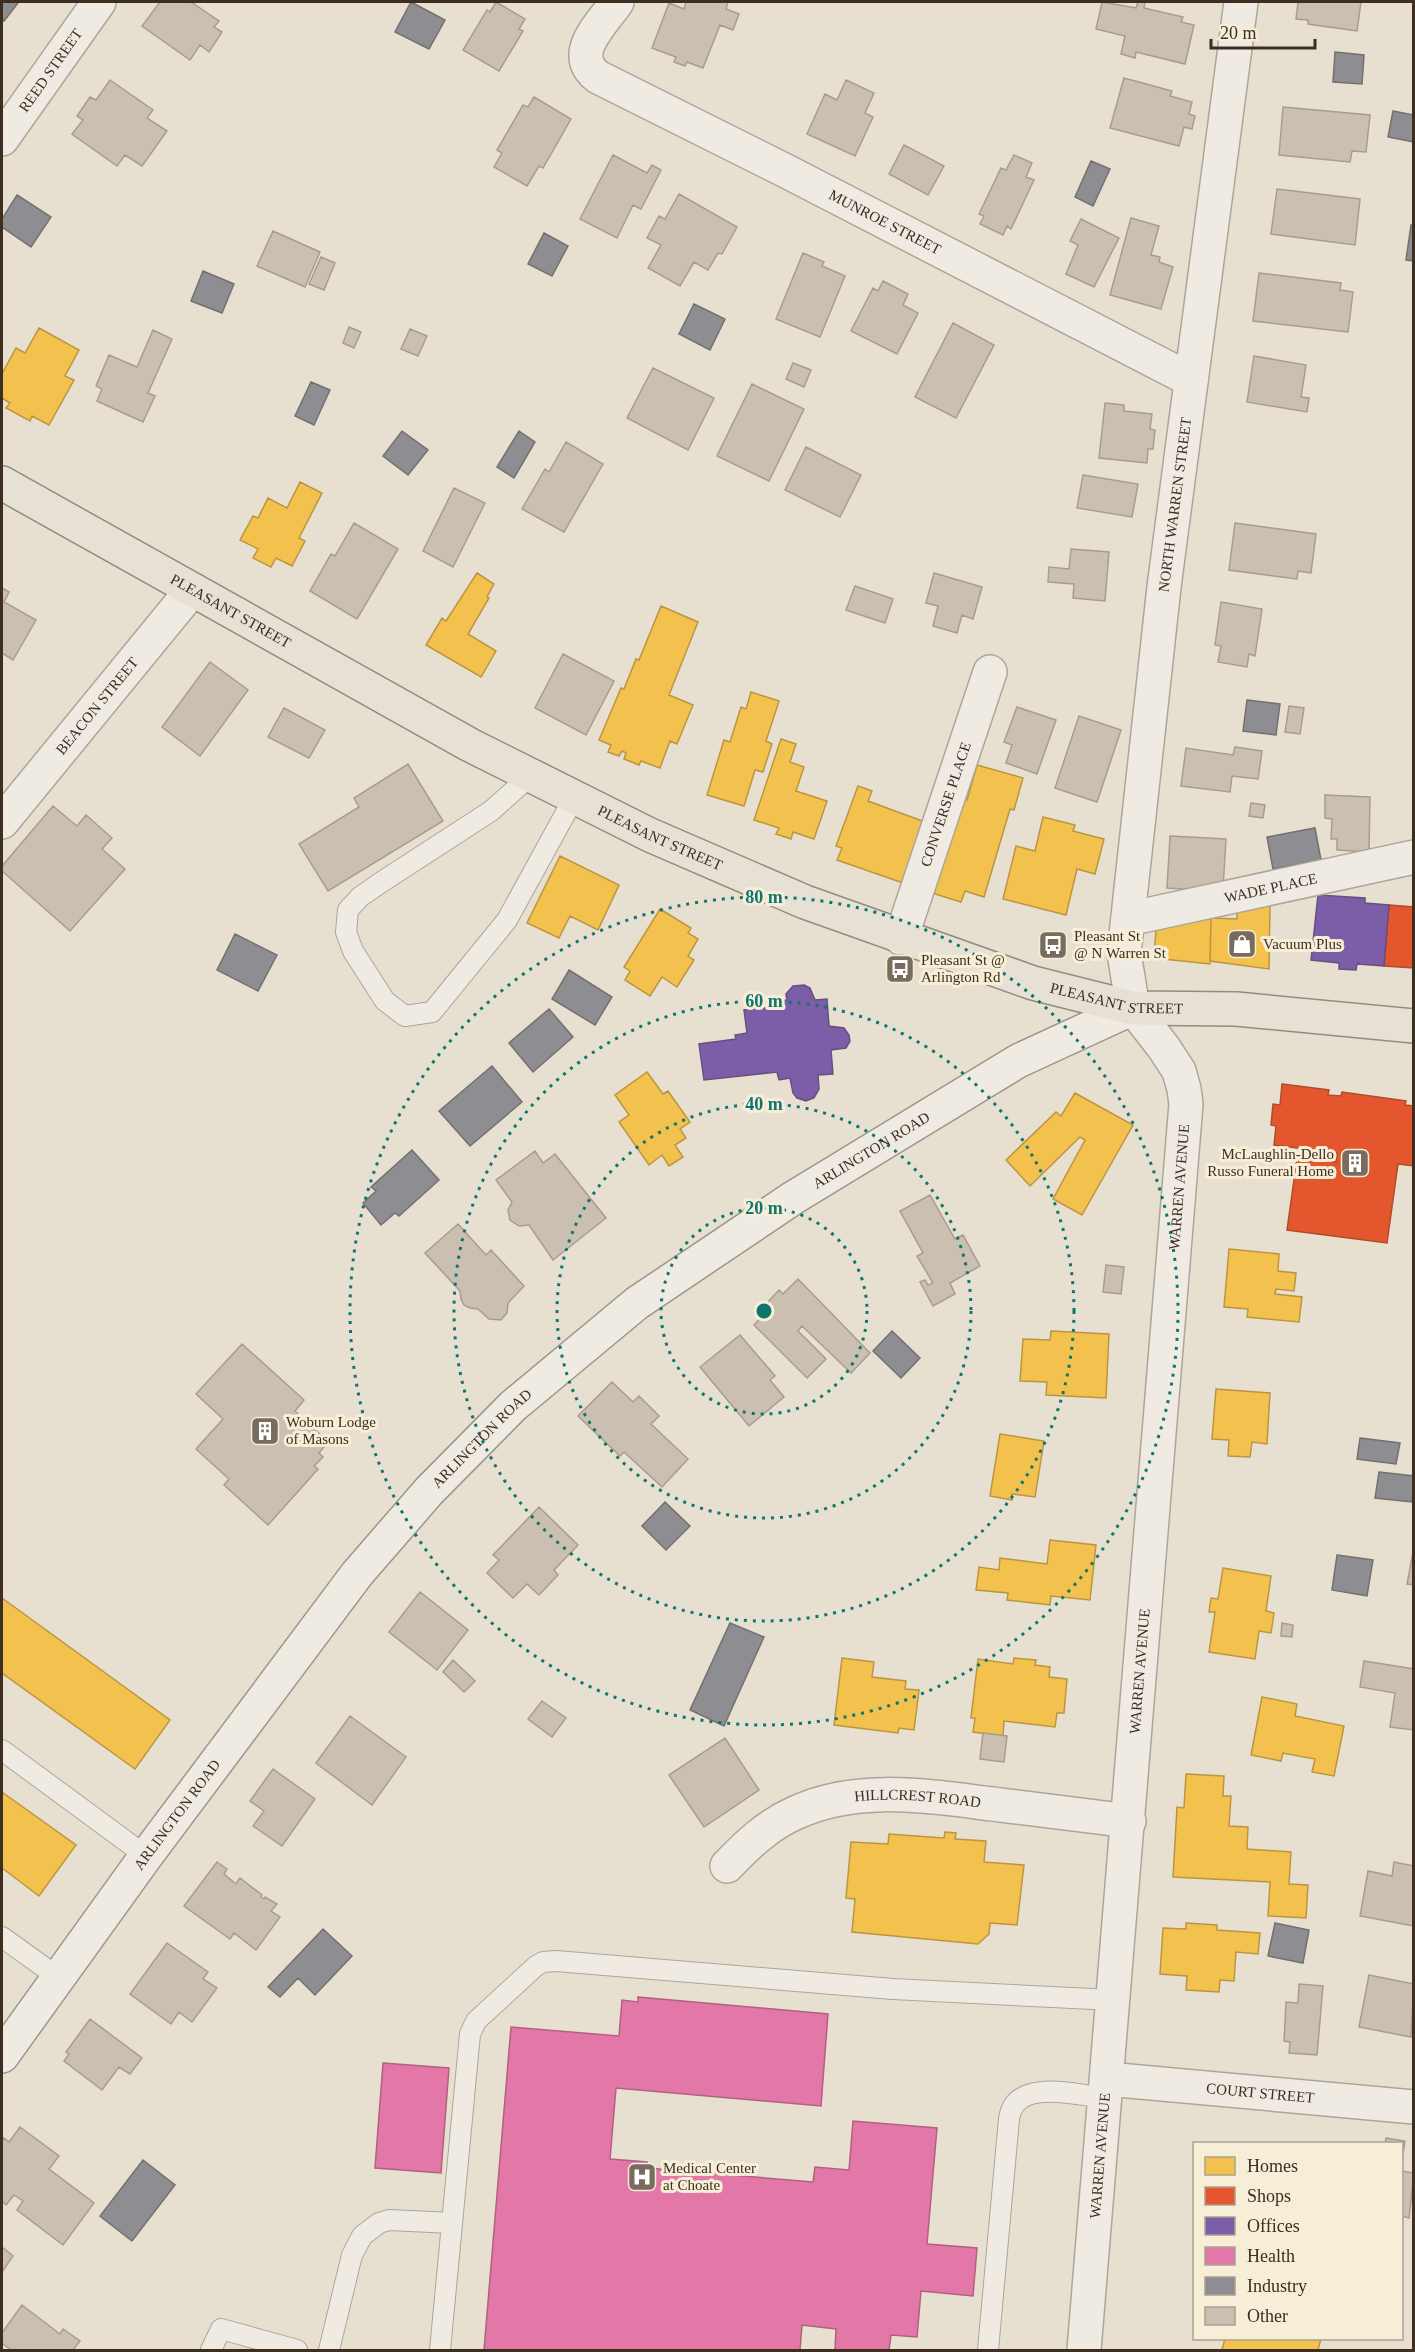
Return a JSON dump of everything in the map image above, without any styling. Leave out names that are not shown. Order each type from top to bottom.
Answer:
[{"type":"main road","name":"PLEASANT STREET","points":[[2,483],[460,740],[530,776],[732,872],[901,938],[1033,984],[1133,1008],[1245,1009],[1413,1026]]},
{"type":"street","name":"REED STREET","points":[[2,139],[99,2]]},
{"type":"street","name":"MUNROE STREET","points":[[617,2],[585,51],[585,60],[591,71],[607,82],[786,171],[1191,380]]},
{"type":"street","name":"NORTH WARREN STREET","points":[[1133,1008],[1124,962],[1128,919],[1164,587],[1242,2]]},
{"type":"street","name":"BEACON STREET","points":[[2,822],[192,590]]},
{"type":"street","name":"CONVERSE PLACE","points":[[901,938],[990,672]]},
{"type":"street","name":"WADE PLACE","points":[[1128,919],[1413,857]]},
{"type":"street","name":"WARREN AVENUE","points":[[1084,2350],[1186,1104],[1185,1089],[1179,1071],[1133,1008]]},
{"type":"street","name":"ARLINGTON ROAD","points":[[2,2056],[146,1856],[321,1620],[375,1551],[473,1445],[558,1368],[637,1303],[793,1198],[1018,1061],[1133,1008]]},
{"type":"street","name":"HILLCREST ROAD","points":[[727,1866],[755,1838],[783,1819],[811,1806],[863,1796],[910,1794],[1129,1821]]},
{"type":"street","name":"COURT STREET","points":[[1106,2089],[1413,2107]]},
{"type":"lane","points":[[530,776],[491,811],[380,883],[360,897],[348,910],[346,932],[353,951],[385,1001],[405,1016],[432,1012],[507,920],[575,796]]},
{"type":"lane","points":[[2,1750],[146,1856]]},
{"type":"lane","points":[[2,1937],[59,1978]]},
{"type":"lane","points":[[440,2350],[471,2031],[479,2018],[532,1969],[543,1962],[556,1961],[892,1989],[1113,2000]]},
{"type":"lane","points":[[988,2350],[1009,2119],[1012,2108],[1025,2095],[1036,2092],[1106,2089]]},
{"type":"lane","points":[[329,2350],[352,2255],[362,2236],[379,2223],[389,2220],[452,2223]]},
{"type":"lane","points":[[211,2350],[221,2329],[297,2350]]},
{"type":"building: Homes","points":[[39,328],[79,350],[65,376],[74,380],[49,425],[32,416],[30,421],[6,408],[10,403],[2,398],[2,374],[16,348],[25,353]]},
{"type":"building: Homes","points":[[300,482],[322,493],[299,538],[305,541],[292,566],[276,558],[271,567],[253,558],[258,549],[240,540],[253,516],[258,518],[268,498],[287,508]]},
{"type":"building: Homes","points":[[477,573],[494,584],[487,597],[489,598],[468,634],[496,651],[481,677],[426,645],[442,618],[446,621]]},
{"type":"building: Homes","points":[[661,606],[698,622],[669,695],[693,705],[677,744],[670,741],[660,768],[641,761],[639,765],[624,759],[626,753],[622,751],[619,756],[608,752],[611,745],[599,740],[621,688],[624,689],[636,659],[639,660]]},
{"type":"building: Homes","points":[[751,692],[779,701],[766,741],[772,744],[763,772],[755,770],[744,806],[707,795],[724,740],[730,742],[741,707],[746,709]]},
{"type":"building: Homes","points":[[781,739],[796,744],[790,762],[804,767],[796,791],[827,801],[814,839],[793,832],[791,839],[776,834],[779,828],[754,820]]},
{"type":"building: Homes","points":[[977,765],[1023,778],[1014,810],[1010,809],[984,897],[965,891],[961,902],[932,893],[960,798],[967,800]]},
{"type":"building: Homes","points":[[858,786],[872,791],[868,801],[925,822],[903,883],[837,860],[842,848],[836,846]]},
{"type":"building: Homes","points":[[1043,817],[1075,825],[1073,831],[1104,839],[1095,874],[1077,869],[1066,915],[1003,899],[1016,846],[1035,851]]},
{"type":"building: Homes","points":[[560,856],[619,885],[598,930],[570,916],[559,938],[527,923]]},
{"type":"building: Homes","points":[[1270,905],[1269,969],[1210,961],[1211,918],[1237,919],[1237,910]]},
{"type":"building: Homes","points":[[660,909],[691,928],[688,933],[698,939],[688,956],[694,960],[677,987],[662,977],[650,996],[625,980],[630,971],[624,967]]},
{"type":"building: Homes","points":[[1211,918],[1210,964],[1154,958],[1156,929]]},
{"type":"building: Homes","points":[[647,1072],[663,1094],[668,1091],[690,1122],[680,1129],[686,1138],[675,1145],[683,1157],[669,1166],[662,1155],[649,1165],[619,1122],[629,1115],[615,1095]]},
{"type":"building: Homes","points":[[1075,1093],[1133,1125],[1082,1215],[1053,1199],[1085,1140],[1080,1137],[1030,1186],[1006,1160],[1056,1112],[1061,1116]]},
{"type":"building: Homes","points":[[1229,1249],[1279,1254],[1278,1271],[1296,1273],[1294,1291],[1276,1289],[1275,1294],[1302,1297],[1299,1322],[1247,1317],[1248,1309],[1224,1307]]},
{"type":"building: Homes","points":[[1051,1331],[1109,1334],[1106,1398],[1046,1395],[1047,1382],[1020,1381],[1023,1339],[1050,1340]]},
{"type":"building: Homes","points":[[1216,1389],[1270,1393],[1267,1444],[1252,1442],[1250,1457],[1228,1456],[1229,1440],[1212,1439]]},
{"type":"building: Homes","points":[[1000,1434],[1044,1441],[1035,1497],[1012,1494],[1012,1500],[990,1496]]},
{"type":"building: Homes","points":[[1050,1540],[1096,1545],[1090,1600],[1051,1596],[1050,1605],[1007,1600],[1008,1593],[976,1590],[979,1567],[999,1570],[1000,1558],[1047,1564]]},
{"type":"building: Homes","points":[[1223,1568],[1271,1576],[1266,1611],[1274,1613],[1271,1633],[1259,1631],[1255,1659],[1209,1652],[1215,1612],[1209,1612],[1211,1598],[1218,1599]]},
{"type":"building: Homes","points":[[2,1598],[170,1720],[135,1769],[2,1673]]},
{"type":"building: Homes","points":[[842,1658],[874,1662],[872,1677],[906,1681],[905,1689],[919,1690],[914,1730],[899,1728],[898,1733],[834,1725]]},
{"type":"building: Homes","points":[[1014,1658],[1036,1660],[1035,1665],[1050,1667],[1049,1677],[1067,1679],[1064,1713],[1057,1713],[1055,1727],[1004,1721],[1003,1736],[973,1732],[975,1718],[971,1718],[978,1659],[1013,1664]]},
{"type":"building: Homes","points":[[1262,1697],[1297,1704],[1295,1716],[1344,1726],[1334,1776],[1312,1772],[1315,1759],[1283,1753],[1281,1761],[1251,1755]]},
{"type":"building: Homes","points":[[1186,1774],[1224,1776],[1223,1796],[1231,1796],[1229,1826],[1248,1827],[1247,1849],[1291,1852],[1289,1884],[1308,1885],[1306,1918],[1268,1916],[1270,1882],[1173,1877],[1177,1807],[1184,1808]]},
{"type":"building: Homes","points":[[2,1792],[76,1845],[39,1896],[2,1868]]},
{"type":"building: Homes","points":[[945,1832],[956,1833],[955,1839],[986,1841],[984,1862],[1024,1865],[1017,1925],[990,1923],[989,1934],[978,1944],[852,1932],[855,1899],[846,1898],[851,1842],[888,1844],[889,1834],[944,1838]]},
{"type":"building: Homes","points":[[1186,1923],[1217,1925],[1217,1930],[1260,1933],[1258,1954],[1236,1952],[1234,1981],[1220,1980],[1219,1992],[1186,1990],[1187,1976],[1160,1974],[1163,1928],[1186,1929]]},
{"type":"building: Homes","points":[[1224,2340],[1321,2340],[1318,2350],[1222,2350]]},
{"type":"building: Shops","points":[[1389,905],[1414,907],[1414,968],[1384,966]]},
{"type":"building: Shops","name":"McLaughlin-Dello Russo Funeral Home","points":[[1282,1084],[1329,1090],[1328,1095],[1341,1096],[1342,1092],[1406,1101],[1405,1105],[1414,1106],[1414,1166],[1398,1164],[1387,1243],[1287,1230],[1297,1158],[1336,1162],[1337,1153],[1274,1145],[1276,1126],[1271,1125],[1273,1104],[1280,1105]]},
{"type":"building: Offices","points":[[1318,895],[1365,898],[1365,903],[1389,905],[1384,966],[1357,964],[1356,970],[1339,969],[1339,963],[1311,960]]},
{"type":"building: Offices","points":[[804,985],[810,988],[815,1000],[827,999],[829,1026],[844,1028],[850,1041],[846,1048],[831,1050],[833,1074],[818,1075],[819,1089],[814,1098],[806,1101],[797,1098],[793,1093],[790,1078],[779,1080],[777,1072],[704,1080],[699,1044],[736,1039],[735,1035],[747,1033],[744,1010],[774,1007],[773,1002],[787,1000],[786,994],[793,986]]},
{"type":"building: Health","points":[[638,1997],[828,2014],[821,2106],[616,2088],[610,2159],[647,2162],[647,2168],[813,2182],[815,2167],[849,2170],[853,2121],[937,2128],[927,2244],[977,2248],[973,2296],[921,2291],[917,2337],[891,2335],[889,2350],[835,2350],[836,2329],[802,2325],[800,2350],[484,2350],[511,2027],[619,2036],[622,2000],[638,2002]]},
{"type":"building: Health","points":[[383,2063],[449,2068],[441,2173],[375,2168]]},
{"type":"building: Industry","points":[[2,2],[18,3],[4,21],[2,19]]},
{"type":"building: Industry","points":[[411,2],[445,20],[429,49],[395,32]]},
{"type":"building: Industry","points":[[1335,52],[1364,55],[1362,84],[1333,82]]},
{"type":"building: Industry","points":[[1393,111],[1414,115],[1414,142],[1388,137]]},
{"type":"building: Industry","points":[[1091,161],[1110,169],[1093,206],[1075,197]]},
{"type":"building: Industry","points":[[17,195],[51,217],[31,247],[2,227],[2,219]]},
{"type":"building: Industry","points":[[1411,225],[1414,226],[1414,261],[1406,260]]},
{"type":"building: Industry","points":[[544,233],[568,246],[552,276],[528,264]]},
{"type":"building: Industry","points":[[203,271],[234,284],[222,313],[191,301]]},
{"type":"building: Industry","points":[[694,304],[725,319],[710,350],[679,334]]},
{"type":"building: Industry","points":[[311,382],[330,390],[314,425],[295,416]]},
{"type":"building: Industry","points":[[402,431],[428,450],[408,475],[383,456]]},
{"type":"building: Industry","points":[[519,431],[535,442],[514,478],[497,467]]},
{"type":"building: Industry","points":[[1247,700],[1280,704],[1276,735],[1243,731]]},
{"type":"building: Industry","points":[[1315,828],[1321,860],[1273,869],[1267,837]]},
{"type":"building: Industry","points":[[235,934],[277,955],[258,991],[217,970]]},
{"type":"building: Industry","points":[[569,970],[612,997],[595,1025],[552,999]]},
{"type":"building: Industry","points":[[549,1009],[573,1037],[533,1072],[509,1043]]},
{"type":"building: Industry","points":[[492,1066],[522,1102],[470,1146],[439,1111]]},
{"type":"building: Industry","points":[[412,1150],[439,1180],[399,1216],[395,1213],[381,1225],[363,1203],[376,1191],[371,1187]]},
{"type":"building: Industry","points":[[892,1331],[920,1358],[901,1378],[873,1351]]},
{"type":"building: Industry","points":[[1360,1438],[1400,1443],[1396,1464],[1357,1459]]},
{"type":"building: Industry","points":[[1379,1472],[1414,1476],[1412,1502],[1375,1498]]},
{"type":"building: Industry","points":[[665,1502],[690,1526],[666,1550],[642,1526]]},
{"type":"building: Industry","points":[[1337,1555],[1373,1560],[1367,1596],[1332,1590]]},
{"type":"building: Industry","points":[[730,1623],[764,1637],[724,1726],[690,1710]]},
{"type":"building: Industry","points":[[1275,1923],[1309,1930],[1303,1963],[1268,1956]]},
{"type":"building: Industry","points":[[323,1929],[352,1956],[315,1995],[298,1978],[280,1997],[268,1987]]},
{"type":"building: Industry","points":[[143,2160],[175,2185],[132,2241],[100,2216]]},
{"type":"building: Other","points":[[160,2],[191,2],[219,21],[214,27],[222,32],[209,52],[200,45],[190,60],[142,26]]},
{"type":"building: Other","points":[[496,2],[525,19],[519,29],[523,31],[499,71],[463,50],[487,10],[490,12]]},
{"type":"building: Other","points":[[686,2],[728,2],[726,9],[739,14],[733,30],[720,25],[703,68],[687,62],[685,66],[674,62],[676,57],[652,48],[669,3],[684,9]]},
{"type":"building: Other","points":[[1102,2],[1136,8],[1138,2],[1145,2],[1144,8],[1183,17],[1181,22],[1194,25],[1185,64],[1136,52],[1135,58],[1121,54],[1125,36],[1096,29]]},
{"type":"building: Other","points":[[1298,2],[1361,2],[1357,31],[1308,24],[1308,20],[1296,19]]},
{"type":"building: Other","points":[[1124,78],[1172,91],[1170,96],[1192,102],[1189,114],[1195,116],[1192,129],[1184,127],[1179,146],[1110,128]]},
{"type":"building: Other","points":[[110,80],[153,110],[147,118],[167,131],[142,166],[125,155],[117,166],[72,134],[83,120],[77,116],[90,97],[96,100]]},
{"type":"building: Other","points":[[846,80],[874,93],[865,113],[873,117],[855,156],[807,134],[825,94],[837,100]]},
{"type":"building: Other","points":[[534,97],[571,119],[543,168],[539,166],[527,186],[494,167],[502,153],[497,150],[523,105],[528,107]]},
{"type":"building: Other","points":[[1283,107],[1370,115],[1366,152],[1352,151],[1350,162],[1279,155]]},
{"type":"building: Other","points":[[904,145],[944,166],[928,195],[889,174]]},
{"type":"building: Other","points":[[613,155],[647,173],[652,165],[661,170],[641,209],[633,205],[617,238],[580,219]]},
{"type":"building: Other","points":[[1014,155],[1032,163],[1026,177],[1034,180],[1011,229],[1007,226],[1003,235],[980,224],[984,216],[979,214],[1001,168],[1006,170]]},
{"type":"building: Other","points":[[1277,189],[1360,199],[1355,245],[1271,234]]},
{"type":"building: Other","points":[[679,194],[737,227],[722,254],[718,253],[708,270],[694,262],[680,286],[648,268],[661,245],[647,238],[659,216],[665,219]]},
{"type":"building: Other","points":[[1131,218],[1159,226],[1151,255],[1160,257],[1159,262],[1173,267],[1161,309],[1110,295]]},
{"type":"building: Other","points":[[1081,219],[1119,238],[1094,287],[1066,274],[1078,245],[1070,241]]},
{"type":"building: Other","points":[[273,231],[320,252],[305,287],[257,266]]},
{"type":"building: Other","points":[[803,253],[824,262],[822,266],[845,276],[820,337],[776,319]]},
{"type":"building: Other","points":[[321,257],[335,263],[324,290],[309,284]]},
{"type":"building: Other","points":[[1259,273],[1341,283],[1340,290],[1353,292],[1348,332],[1253,321]]},
{"type":"building: Other","points":[[883,281],[908,294],[903,305],[918,313],[897,354],[851,331],[873,288],[878,291]]},
{"type":"building: Other","points":[[953,323],[994,345],[956,418],[915,397]]},
{"type":"building: Other","points":[[349,327],[361,332],[354,348],[343,343]]},
{"type":"building: Other","points":[[410,329],[427,336],[418,356],[401,349]]},
{"type":"building: Other","points":[[153,330],[172,339],[148,393],[155,396],[143,422],[97,401],[102,389],[96,386],[109,355],[137,367]]},
{"type":"building: Other","points":[[1254,356],[1306,365],[1301,397],[1309,398],[1307,412],[1247,402]]},
{"type":"building: Other","points":[[793,363],[811,370],[804,387],[786,379]]},
{"type":"building: Other","points":[[653,368],[714,398],[688,450],[627,418]]},
{"type":"building: Other","points":[[752,384],[804,409],[769,481],[717,456]]},
{"type":"building: Other","points":[[1105,403],[1124,405],[1124,411],[1152,414],[1150,429],[1155,430],[1153,449],[1148,449],[1147,463],[1099,458]]},
{"type":"building: Other","points":[[566,442],[603,464],[564,532],[522,509],[545,469],[549,472]]},
{"type":"building: Other","points":[[806,447],[861,475],[840,517],[785,490]]},
{"type":"building: Other","points":[[1083,475],[1138,484],[1132,517],[1077,508]]},
{"type":"building: Other","points":[[454,488],[485,503],[453,567],[423,551]]},
{"type":"building: Other","points":[[354,523],[398,549],[357,619],[310,591],[331,554],[335,556]]},
{"type":"building: Other","points":[[1235,523],[1316,534],[1311,573],[1298,571],[1297,579],[1229,570]]},
{"type":"building: Other","points":[[1071,549],[1109,552],[1105,601],[1073,598],[1074,584],[1048,582],[1049,567],[1069,569]]},
{"type":"building: Other","points":[[934,573],[982,587],[973,619],[962,615],[957,633],[933,626],[938,606],[926,603]]},
{"type":"building: Other","points":[[855,586],[893,599],[885,623],[846,610]]},
{"type":"building: Other","points":[[2,588],[9,592],[4,602],[36,620],[13,660],[2,653]]},
{"type":"building: Other","points":[[1221,602],[1262,609],[1255,656],[1249,654],[1247,667],[1218,662],[1221,646],[1215,645]]},
{"type":"building: Other","points":[[563,654],[614,681],[586,735],[535,708]]},
{"type":"building: Other","points":[[210,662],[248,690],[200,756],[162,727]]},
{"type":"building: Other","points":[[1289,706],[1304,708],[1300,734],[1285,732]]},
{"type":"building: Other","points":[[1017,707],[1056,720],[1037,774],[1006,763],[1012,745],[1004,742]]},
{"type":"building: Other","points":[[284,708],[325,730],[309,758],[268,737]]},
{"type":"building: Other","points":[[1079,716],[1121,730],[1097,802],[1055,788]]},
{"type":"building: Other","points":[[1235,747],[1262,751],[1258,779],[1232,776],[1230,792],[1181,786],[1186,748],[1233,755]]},
{"type":"building: Other","points":[[408,764],[443,821],[328,891],[299,844],[359,807],[354,798]]},
{"type":"building: Other","points":[[1325,795],[1370,797],[1369,852],[1337,850],[1337,839],[1331,839],[1332,819],[1325,818]]},
{"type":"building: Other","points":[[1251,803],[1265,805],[1263,818],[1249,816]]},
{"type":"building: Other","points":[[53,806],[77,826],[86,815],[112,838],[102,849],[125,869],[70,931],[2,871],[2,866]]},
{"type":"building: Other","points":[[1170,836],[1226,839],[1223,888],[1205,890],[1167,888]]},
{"type":"building: Other","points":[[535,1151],[543,1163],[555,1154],[606,1218],[553,1260],[529,1225],[519,1226],[510,1220],[508,1210],[512,1202],[496,1180]]},
{"type":"building: Other","points":[[930,1195],[955,1239],[963,1235],[980,1266],[950,1283],[955,1294],[933,1306],[920,1282],[925,1280],[928,1285],[933,1283],[917,1256],[923,1253],[900,1211]]},
{"type":"building: Other","points":[[458,1224],[486,1255],[491,1250],[524,1286],[508,1303],[507,1313],[501,1320],[489,1319],[478,1309],[464,1305],[460,1291],[425,1253]]},
{"type":"building: Other","points":[[1106,1265],[1124,1267],[1121,1294],[1103,1292]]},
{"type":"building: Other","points":[[798,1279],[870,1353],[851,1373],[802,1326],[798,1331],[826,1359],[807,1378],[754,1325],[771,1307],[767,1303],[779,1290],[783,1294]]},
{"type":"building: Other","points":[[740,1335],[775,1376],[770,1380],[784,1397],[749,1426],[700,1367]]},
{"type":"building: Other","name":"Woburn Lodge of Masons","points":[[242,1344],[304,1400],[295,1411],[328,1442],[319,1453],[323,1457],[314,1466],[318,1469],[268,1525],[224,1485],[229,1479],[196,1449],[223,1419],[196,1394]]},
{"type":"building: Other","points":[[612,1382],[633,1402],[639,1396],[659,1416],[651,1424],[688,1459],[662,1487],[624,1452],[620,1456],[578,1416]]},
{"type":"building: Other","points":[[539,1507],[578,1545],[554,1570],[558,1575],[539,1595],[527,1584],[513,1598],[487,1573],[499,1560],[493,1555]]},
{"type":"building: Other","points":[[1414,1552],[1414,1585],[1407,1584]]},
{"type":"building: Other","points":[[420,1592],[468,1630],[437,1670],[389,1632]]},
{"type":"building: Other","points":[[1282,1623],[1293,1625],[1292,1637],[1281,1636]]},
{"type":"building: Other","points":[[453,1660],[475,1681],[464,1692],[443,1672]]},
{"type":"building: Other","points":[[1364,1661],[1414,1669],[1414,1730],[1390,1727],[1395,1693],[1360,1687]]},
{"type":"building: Other","points":[[542,1701],[566,1718],[552,1737],[528,1719]]},
{"type":"building: Other","points":[[350,1716],[406,1757],[372,1805],[316,1763]]},
{"type":"building: Other","points":[[983,1733],[1007,1736],[1004,1762],[980,1759]]},
{"type":"building: Other","points":[[725,1738],[759,1790],[704,1827],[669,1775]]},
{"type":"building: Other","points":[[273,1769],[315,1799],[282,1846],[253,1826],[264,1811],[250,1801]]},
{"type":"building: Other","points":[[217,1862],[227,1869],[224,1874],[236,1884],[240,1878],[262,1895],[261,1897],[277,1904],[271,1911],[280,1917],[256,1950],[234,1933],[230,1939],[184,1906]]},
{"type":"building: Other","points":[[1394,1862],[1414,1866],[1414,1926],[1360,1916],[1368,1871],[1392,1876]]},
{"type":"building: Other","points":[[167,1943],[208,1972],[203,1979],[217,1988],[192,2022],[179,2012],[171,2024],[130,1994]]},
{"type":"building: Other","points":[[1369,1975],[1414,1984],[1411,2037],[1359,2027]]},
{"type":"building: Other","points":[[1299,1984],[1323,1986],[1317,2055],[1289,2053],[1290,2042],[1284,2041],[1286,2002],[1298,2003]]},
{"type":"building: Other","points":[[90,2019],[142,2058],[130,2074],[119,2067],[102,2090],[64,2061],[69,2054],[66,2052]]},
{"type":"building: Other","points":[[20,2127],[59,2156],[49,2169],[94,2203],[63,2245],[17,2210],[23,2201],[14,2195],[6,2205],[2,2201],[2,2141],[4,2138],[9,2142]]},
{"type":"building: Other","points":[[1386,2138],[1405,2141],[1403,2154],[1403,2142],[1385,2142]]},
{"type":"building: Other","points":[[1403,2171],[1414,2173],[1409,2218],[1403,2216]]},
{"type":"building: Other","points":[[2,2247],[13,2256],[2,2272]]},
{"type":"building: Other","points":[[22,2305],[60,2334],[63,2329],[80,2341],[73,2350],[11,2350],[2,2343],[2,2333]]},
{"type":"place","name":"Vacuum Plus","points":[[1242,944]]},
{"type":"place","name":"Pleasant St @ N Warren St","points":[[1053,945]]},
{"type":"place","name":"Pleasant St @ Arlington Rd","points":[[900,969]]},
{"type":"place","name":"McLaughlin-Dello Russo Funeral Home","points":[[1355,1163]]},
{"type":"place","name":"Woburn Lodge of Masons","points":[[265,1431]]},
{"type":"place","name":"Medical Center at Choate","points":[[642,2177]]}]
